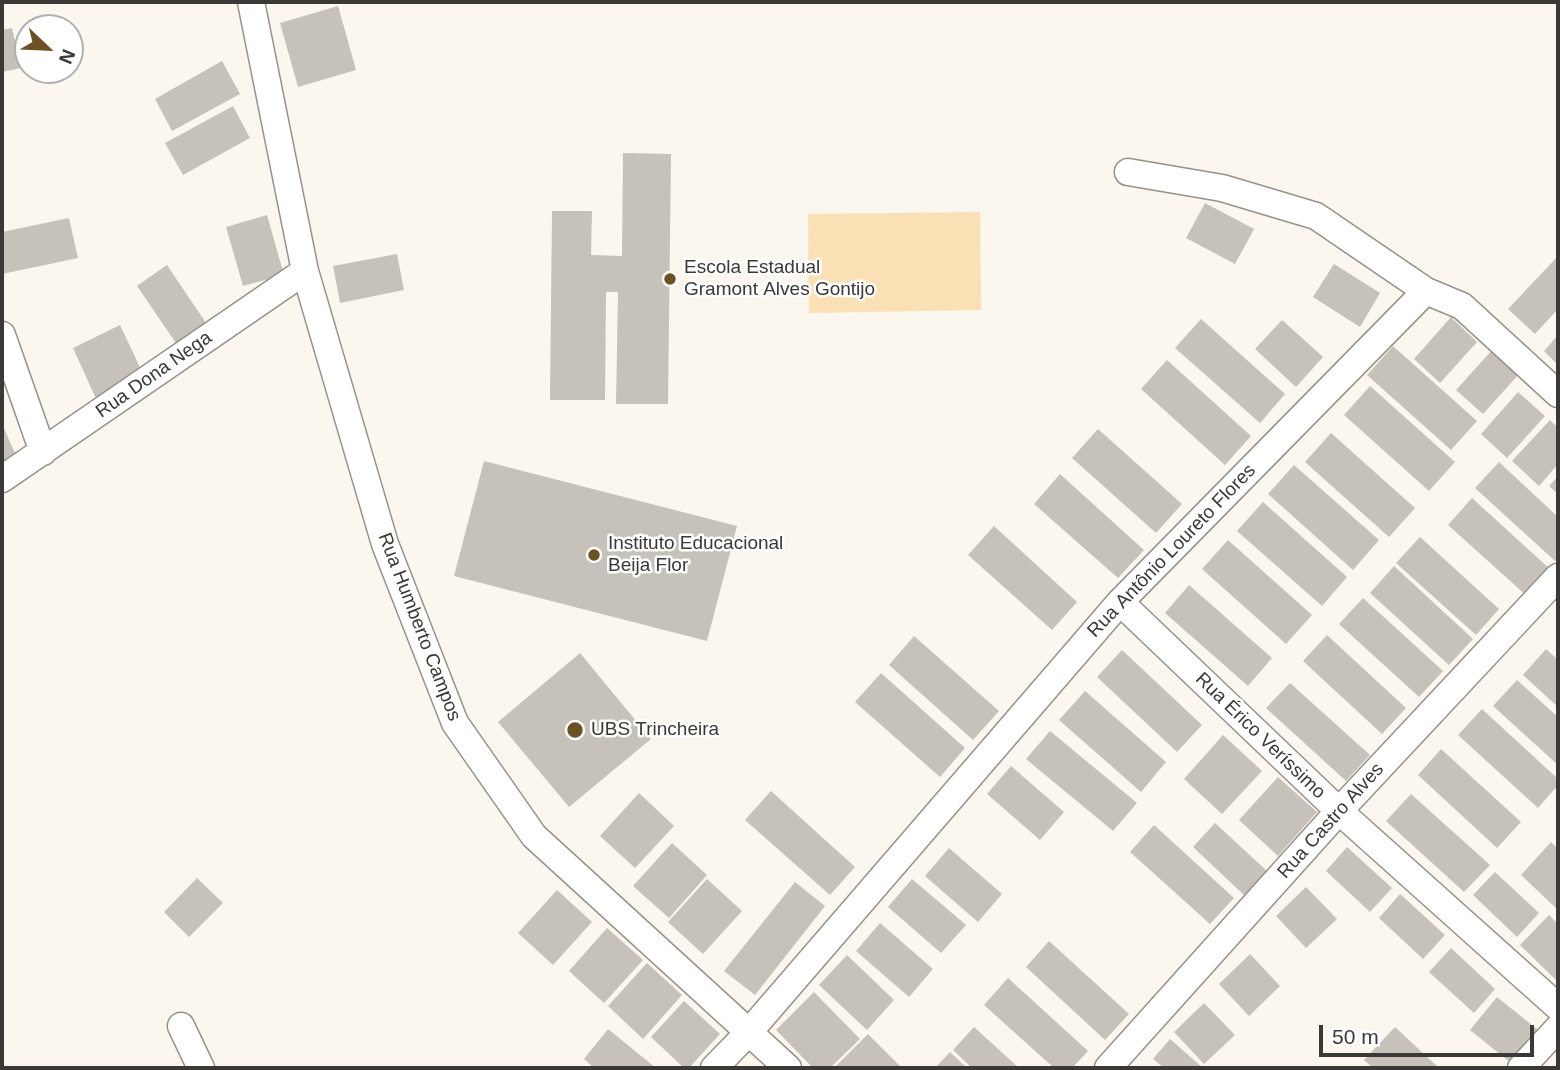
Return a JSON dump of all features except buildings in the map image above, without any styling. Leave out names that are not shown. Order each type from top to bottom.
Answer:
[{"type":"street","name":"Rua Humberto Campos","points":[[251,2],[305,271],[385,544],[455,723],[534,836],[788,1068]]},
{"type":"street","points":[[1128,172],[1222,188],[1316,216],[1426,291],[1462,306],[1558,394]]},
{"type":"street","name":"Rua Dona Nega","points":[[2,479],[305,271]]},
{"type":"street","name":"Rua Antônio Loureto Flores","points":[[714,1068],[749,1032],[1120,602],[1426,291]]},
{"type":"street","points":[[2,335],[43,452]]},
{"type":"street","name":"Rua Castro Alves","points":[[1108,1068],[1339,811],[1558,577]]},
{"type":"street","name":"Rua Érico Veríssimo","points":[[1120,602],[1339,811],[1558,1007]]},
{"type":"street","points":[[181,1026],[201,1068]]},
{"type":"street","points":[[1521,1068],[1558,1028]]},
{"type":"shaded area","points":[[980,212],[981,310],[809,313],[808,214]]},
{"type":"place","name":"Escola Estadual Gramont Alves Gontijo","points":[[670,279]]},
{"type":"place","name":"Instituto Educacional Beija Flor","points":[[594,555]]},
{"type":"place","name":"UBS Trincheira","points":[[575,730]]}]
